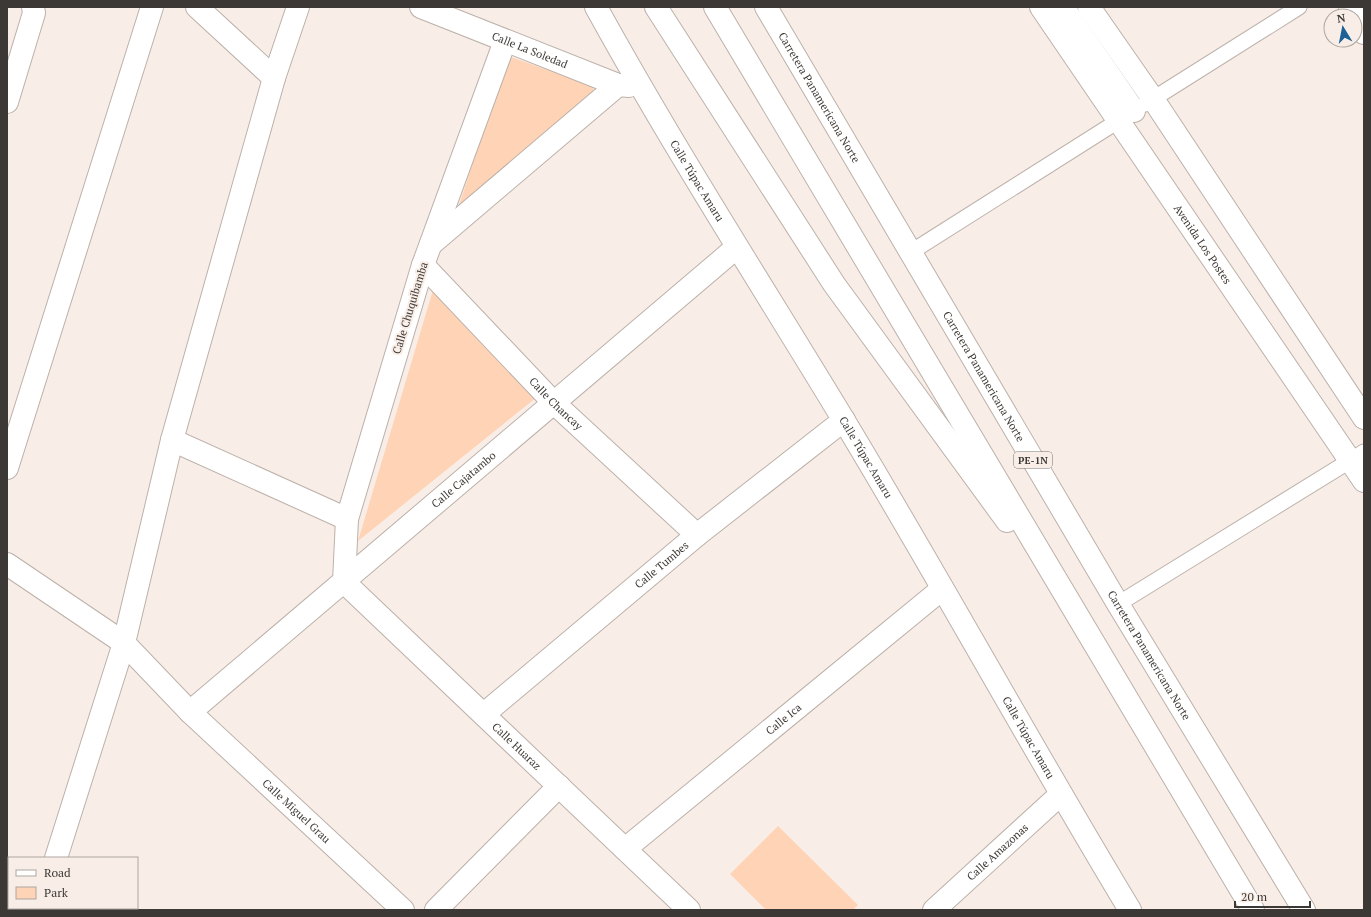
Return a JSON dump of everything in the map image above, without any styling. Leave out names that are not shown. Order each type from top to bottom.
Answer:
[{"type":"main road","points":[[7,102],[34,13],[33,7]]},
{"type":"main road","points":[[7,468],[152,7]]},
{"type":"main road","points":[[197,7],[274,78]]},
{"type":"main road","points":[[56,857],[124,643],[172,440],[274,78],[298,7]]},
{"type":"main road","name":"Calle La Soledad","points":[[421,7],[618,86],[640,87]]},
{"type":"main road","name":"Calle Túpac Amaru","points":[[596,7],[640,87],[844,420],[1130,910]]},
{"type":"main road","points":[[656,7],[834,284],[1088,634]]},
{"type":"main road","points":[[715,7],[1253,910]]},
{"type":"main road","name":"Carretera Panamericana Norte","points":[[766,7],[1118,604],[1304,910]]},
{"type":"main road","name":"Avenida Los Postes","points":[[1041,7],[1126,116],[1357,456],[1364,481]]},
{"type":"main road","points":[[1063,7],[1126,116]]},
{"type":"main road","points":[[1089,7],[1153,99],[1364,418]]},
{"type":"main road","points":[[1350,7],[1364,33]]},
{"type":"main road","name":"Calle Chuquibamba","points":[[344,582],[347,519],[423,265],[504,41]]},
{"type":"main road","points":[[430,245],[618,86]]},
{"type":"main road","name":"Calle Cajatambo","points":[[190,712],[737,247]]},
{"type":"main road","name":"Calle Chancay","points":[[423,265],[554,403],[697,535]]},
{"type":"main road","name":"Calle Tumbes","points":[[484,714],[697,535],[844,420]]},
{"type":"main road","points":[[172,440],[347,519]]},
{"type":"main road","name":"Calle Miguel Grau","points":[[7,564],[124,643],[190,712],[403,910]]},
{"type":"main road","name":"Calle Huaraz","points":[[344,582],[689,910]]},
{"type":"main road","name":"Calle Ica","points":[[625,849],[942,589]]},
{"type":"main road","points":[[436,910],[559,786]]},
{"type":"main road","name":"Calle Amazonas","points":[[934,910],[1061,794]]},
{"type":"lane","points":[[911,252],[1299,7]]},
{"type":"lane","points":[[1118,604],[1357,456]]},
{"type":"green space","points":[[508,56],[593,86],[594,97],[462,210],[459,205]]},
{"type":"green space","points":[[433,290],[537,397],[358,541]]},
{"type":"green space","points":[[778,826],[858,905],[853,910],[766,910],[730,874]]}]
